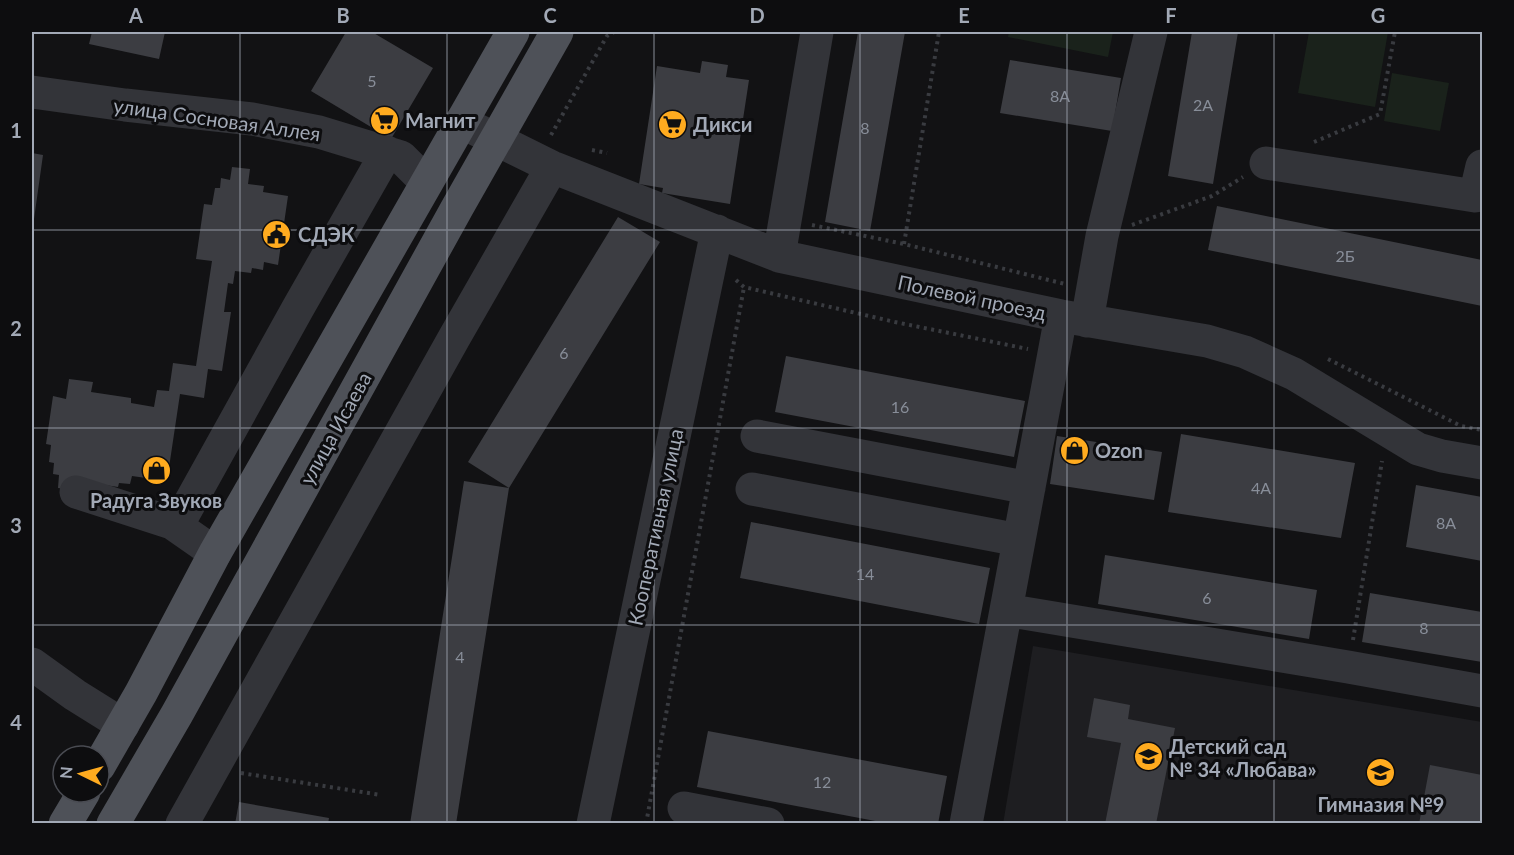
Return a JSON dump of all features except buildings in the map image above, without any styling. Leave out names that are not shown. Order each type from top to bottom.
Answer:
[{"type":"main road","points":[[111,746],[215,554],[513,32]]},
{"type":"main road","name":"улица Исаева","points":[[113,824],[177,714],[557,32]]},
{"type":"main road","points":[[65,824],[77,804]]},
{"type":"street","points":[[779,256],[817,32]]},
{"type":"street","points":[[966,824],[1029,488],[1074,316],[1102,236],[1151,32]]},
{"type":"street","name":"улица Сосновая Аллея","points":[[32,92],[252,119],[319,132],[401,157],[426,182]]},
{"type":"street","name":"Полевой проезд","points":[[461,122],[714,246],[779,256],[1207,341],[1245,352],[1294,374],[1418,449],[1482,463]]},
{"type":"street","points":[[177,526],[387,152]]},
{"type":"street","points":[[182,824],[437,369],[545,163]]},
{"type":"street","points":[[1266,163],[1475,196],[1482,166]]},
{"type":"street","name":"Кооперативная улица","points":[[593,824],[714,246]]},
{"type":"street","points":[[757,436],[1029,488]]},
{"type":"street","points":[[752,489],[1019,540]]},
{"type":"street","points":[[76,492],[172,523],[215,554]]},
{"type":"street","points":[[1006,610],[1482,691]]},
{"type":"street","points":[[32,664],[75,695],[123,725]]},
{"type":"street","points":[[684,808],[768,824]]},
{"type":"path","points":[[545,163],[608,36],[614,32]]},
{"type":"path","points":[[904,244],[939,32]]},
{"type":"path","points":[[714,246],[744,287],[1039,351],[1074,316],[904,244],[785,219]]},
{"type":"path","points":[[646,824],[744,287]]},
{"type":"path","points":[[1348,667],[1384,451]]},
{"type":"path","points":[[213,768],[381,795]]},
{"type":"shaded area","points":[[1009,32],[1113,32],[1108,57],[1008,37]]},
{"type":"shaded area","points":[[1309,32],[1388,32],[1375,107],[1298,93]]},
{"type":"shaded area","points":[[1392,73],[1449,83],[1440,131],[1384,121]]},
{"type":"shaded area","name":"Детский сад № 34 «Любава»","points":[[1033,646],[1482,722],[1482,823],[1003,824]]},
{"type":"place","name":"Магнит","points":[[384,120]]},
{"type":"place","name":"Дикси","points":[[672,124]]},
{"type":"place","name":"СДЭК","points":[[277,234]]},
{"type":"place","name":"Ozon","points":[[1074,450]]},
{"type":"place","name":"Радуга Звуков","points":[[156,470]]},
{"type":"place","name":"Детский сад № 34 «Любава»","points":[[1148,757]]},
{"type":"place","name":"Гимназия №9","points":[[1381,773]]}]
